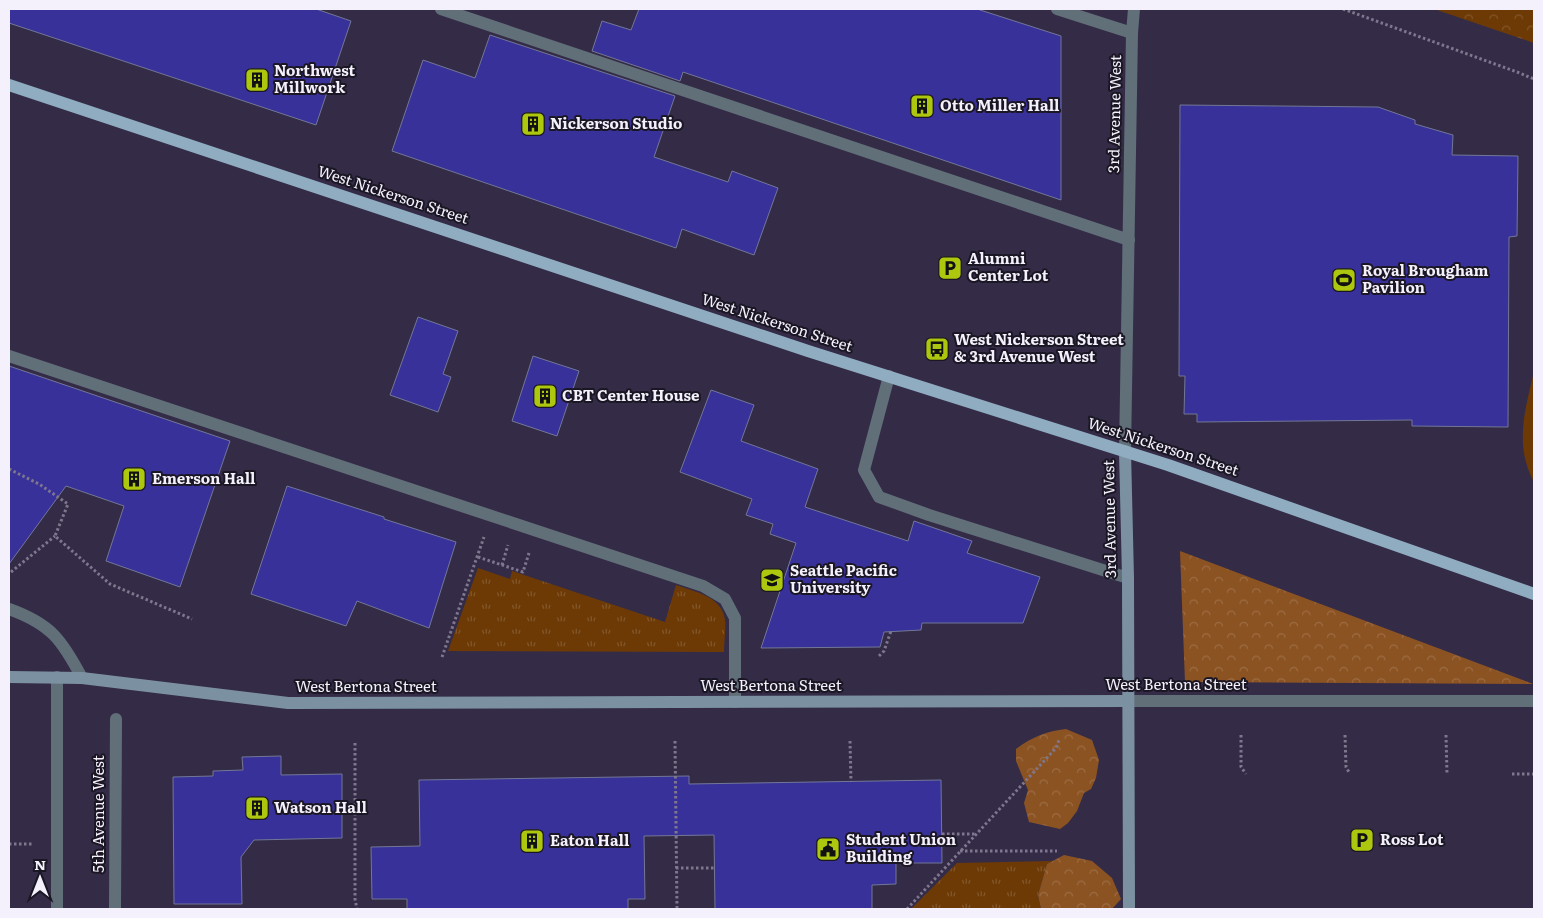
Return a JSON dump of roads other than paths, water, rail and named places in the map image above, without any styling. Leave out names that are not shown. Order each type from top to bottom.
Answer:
[{"type":"main road","name":"West Nickerson Street","points":[[9,85],[808,351],[1125,451],[1244,491],[1534,594]]},
{"type":"street","points":[[441,9],[1129,240]]},
{"type":"street","points":[[1057,9],[1132,33]]},
{"type":"street","name":"3rd Avenue West","points":[[1129,909],[1128,578],[1125,451],[1132,33],[1134,9]]},
{"type":"street","points":[[9,356],[703,586],[725,598],[736,618],[735,702]]},
{"type":"street","points":[[889,376],[864,470],[879,497],[929,515],[1128,578]]},
{"type":"street","points":[[9,609],[24,615],[48,629],[66,648],[82,678]]},
{"type":"street","name":"West Bertona Street","points":[[9,677],[82,678],[288,703],[1534,701]]},
{"type":"street","points":[[57,677],[57,909]]},
{"type":"street","name":"5th Avenue West","points":[[115,909],[116,718]]},
{"type":"place","name":"Northwest Millwork","points":[[257,80]]},
{"type":"place","name":"Otto Miller Hall","points":[[922,106]]},
{"type":"place","name":"Nickerson Studio","points":[[533,124]]},
{"type":"place","name":"Alumni Center Lot","points":[[950,268]]},
{"type":"place","name":"Royal Brougham Pavilion","points":[[1344,280]]},
{"type":"place","name":"West Nickerson Street & 3rd Avenue West","points":[[937,349]]},
{"type":"place","name":"CBT Center House","points":[[545,396]]},
{"type":"place","name":"Emerson Hall","points":[[134,479]]},
{"type":"place","name":"Seattle Pacific University","points":[[772,580]]},
{"type":"place","name":"Watson Hall","points":[[257,808]]},
{"type":"place","name":"Ross Lot","points":[[1362,840]]},
{"type":"place","name":"Eaton Hall","points":[[532,841]]},
{"type":"place","name":"Student Union Building","points":[[828,849]]}]
